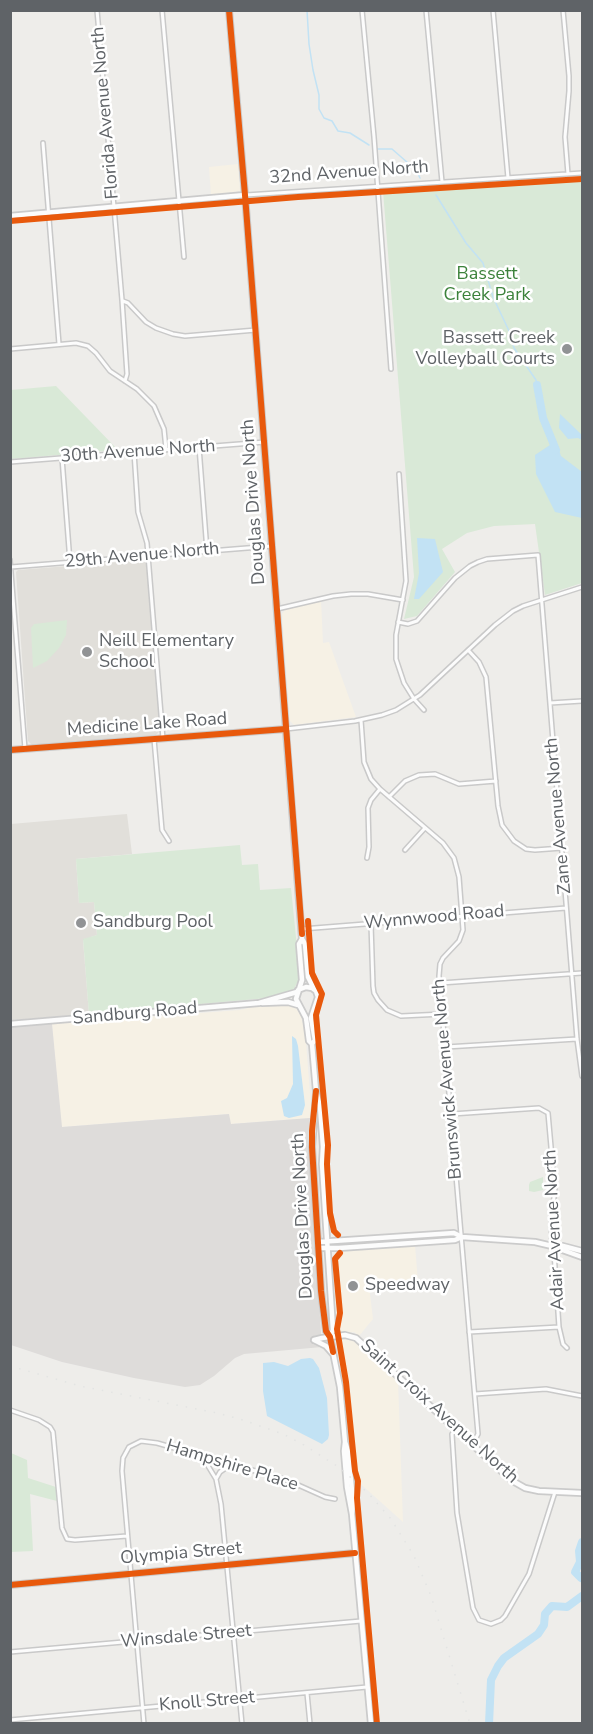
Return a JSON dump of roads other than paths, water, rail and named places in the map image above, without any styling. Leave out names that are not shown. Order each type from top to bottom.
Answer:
[{"type":"street","name":"Florida Avenue North","points":[[97,10],[115,207],[127,374],[125,381]]},
{"type":"street","points":[[162,10],[184,257]]},
{"type":"street","name":"Douglas Drive North","points":[[229,10],[256,330],[301,929],[308,977],[318,997],[312,1014],[315,1040],[312,1044]]},
{"type":"street","points":[[362,10],[391,369]]},
{"type":"street","points":[[426,10],[442,182]]},
{"type":"street","points":[[492,10],[508,178]]},
{"type":"street","points":[[563,10],[569,76],[565,137],[568,174]]},
{"type":"street","points":[[43,143],[59,344]]},
{"type":"street","name":"32nd Avenue North","points":[[10,216],[245,195],[582,173]]},
{"type":"street","points":[[122,300],[128,303],[146,322],[173,334],[195,336],[256,330]]},
{"type":"street","points":[[10,349],[76,343],[88,346],[110,371],[145,395],[154,406],[164,429],[166,450]]},
{"type":"street","name":"30th Avenue North","points":[[10,462],[264,442]]},
{"type":"street","points":[[199,447],[207,551]]},
{"type":"street","points":[[134,452],[138,512],[146,536],[163,739]]},
{"type":"street","points":[[62,458],[70,562]]},
{"type":"street","points":[[399,474],[406,581],[396,634],[396,659],[404,683],[424,711]]},
{"type":"street","name":"29th Avenue North","points":[[11,567],[272,546]]},
{"type":"street","name":"Zane Avenue North","points":[[398,622],[408,624],[417,621],[455,578],[478,562],[487,559],[538,555],[577,1039],[582,1076]]},
{"type":"street","points":[[10,560],[26,749]]},
{"type":"street","points":[[542,600],[582,587]]},
{"type":"street","points":[[277,609],[351,594],[368,594],[403,600]]},
{"type":"street","name":"Medicine Lake Road","points":[[10,750],[286,729],[361,720],[389,712],[414,699],[504,618],[524,606],[542,600]]},
{"type":"street","points":[[468,650],[486,677],[499,816],[502,825],[514,841],[522,847],[530,850],[562,848]]},
{"type":"street","points":[[550,704],[582,701]]},
{"type":"street","name":"Brunswick Avenue North","points":[[361,720],[365,766],[371,779],[443,843],[454,858],[459,877],[463,930],[459,940],[440,964],[440,983],[478,1434],[472,1444]]},
{"type":"street","points":[[154,739],[162,830],[170,841]]},
{"type":"street","points":[[389,797],[405,781],[419,775],[435,774],[459,784],[496,781]]},
{"type":"street","points":[[367,858],[368,808],[369,803],[380,789]]},
{"type":"street","points":[[405,850],[425,828]]},
{"type":"street","name":"Wynnwood Road","points":[[301,929],[566,908]]},
{"type":"street","points":[[371,924],[373,986],[381,1004],[387,1010],[401,1016],[443,1014]]},
{"type":"street","name":"Douglas Drive North","points":[[302,939],[299,944],[303,980],[296,999],[306,1018],[309,1041],[312,1044],[316,1091],[312,1140],[324,1320],[330,1337],[340,1387],[345,1442],[348,1451],[370,1724]]},
{"type":"street","points":[[440,983],[582,974]]},
{"type":"street","points":[[298,991],[306,987],[314,989]]},
{"type":"street","name":"Sandburg Road","points":[[10,1024],[259,1003],[298,991]]},
{"type":"street","name":"Sandburg Road","points":[[259,1003],[288,1002],[299,1006]]},
{"type":"street","points":[[299,1006],[306,1009],[315,1005]]},
{"type":"street","points":[[446,1047],[577,1039]]},
{"type":"street","name":"Douglas Drive North","points":[[316,1091],[322,1130],[322,1164],[333,1330],[330,1337]]},
{"type":"street","name":"Adair Avenue North","points":[[452,1114],[539,1108],[546,1110],[549,1116],[555,1192],[550,1214],[552,1246],[559,1327],[563,1344],[567,1348]]},
{"type":"street","points":[[318,1245],[327,1241],[454,1233],[462,1236],[521,1240],[552,1246],[582,1257]]},
{"type":"street","points":[[318,1245],[327,1248],[455,1240],[462,1236]]},
{"type":"street","points":[[552,1246],[563,1246],[582,1251]]},
{"type":"street","points":[[470,1332],[559,1327]]},
{"type":"street","name":"Saint Croix Avenue North","points":[[330,1337],[349,1335],[358,1340],[511,1480],[525,1488],[539,1491],[582,1493]]},
{"type":"street","points":[[330,1337],[314,1340],[326,1346],[334,1356]]},
{"type":"street","points":[[474,1394],[546,1389],[582,1396]]},
{"type":"street","points":[[10,1410],[39,1420],[50,1427],[62,1528],[67,1539],[127,1536],[144,1724]]},
{"type":"street","points":[[456,1430],[452,1434],[457,1513],[473,1608],[479,1620],[491,1624],[505,1616],[529,1574],[555,1492]]},
{"type":"street","name":"Hampshire Place","points":[[127,1536],[121,1464],[129,1447],[141,1441],[287,1480],[325,1497],[335,1499]]},
{"type":"street","points":[[202,1456],[216,1479],[223,1523],[242,1724]]},
{"type":"street","points":[[216,1479],[231,1464]]},
{"type":"street","name":"Olympia Street","points":[[10,1585],[355,1553]]},
{"type":"street","name":"Winsdale Street","points":[[10,1652],[361,1621]]},
{"type":"street","name":"Knoll Street","points":[[10,1720],[367,1687]]},
{"type":"street","points":[[307,1693],[310,1724]]},
{"type":"water","points":[[560,414],[582,435],[582,440],[568,439],[559,428]]},
{"type":"water","points":[[556,441],[561,456],[582,472],[582,518],[555,512],[536,474],[535,455]]},
{"type":"water","points":[[417,538],[435,539],[443,572],[419,599],[414,599],[419,573]]},
{"type":"water","points":[[292,1036],[296,1039],[298,1046],[305,1105],[302,1115],[289,1118],[284,1116],[281,1101],[287,1098],[293,1084]]},
{"type":"water","points":[[310,1358],[319,1368],[327,1398],[329,1435],[322,1444],[267,1416],[263,1391],[263,1363],[274,1362],[288,1366],[301,1359]]},
{"type":"waterway","points":[[307,10],[309,44],[319,95],[319,109],[324,118],[332,121],[338,131],[350,133],[369,145]]},
{"type":"waterway","points":[[377,149],[392,149],[416,170],[420,178]]},
{"type":"waterway","points":[[436,195],[466,243],[483,263],[493,297],[510,333],[514,348],[537,385]]},
{"type":"waterway","points":[[537,385],[543,418],[556,450]]},
{"type":"waterway","points":[[582,1542],[579,1551],[580,1562],[575,1572],[582,1577]]},
{"type":"waterway","points":[[489,1724],[491,1680],[498,1666],[504,1658],[538,1634],[544,1625],[545,1614],[552,1606],[567,1607],[582,1596]]},
{"type":"railway","points":[[10,1366],[80,1386],[240,1419],[283,1434],[340,1468],[369,1494],[391,1519],[414,1556],[431,1596],[470,1724]]},
{"type":"place","name":"Bassett Creek Volleyball Courts","points":[[567,349]]},
{"type":"place","name":"Neill Elementary School","points":[[87,652]]},
{"type":"place","name":"Sandburg Pool","points":[[81,923]]},
{"type":"place","name":"Speedway","points":[[353,1286]]},
{"type":"park label","name":"Bassett Creek Park","points":[[487,285]]}]
